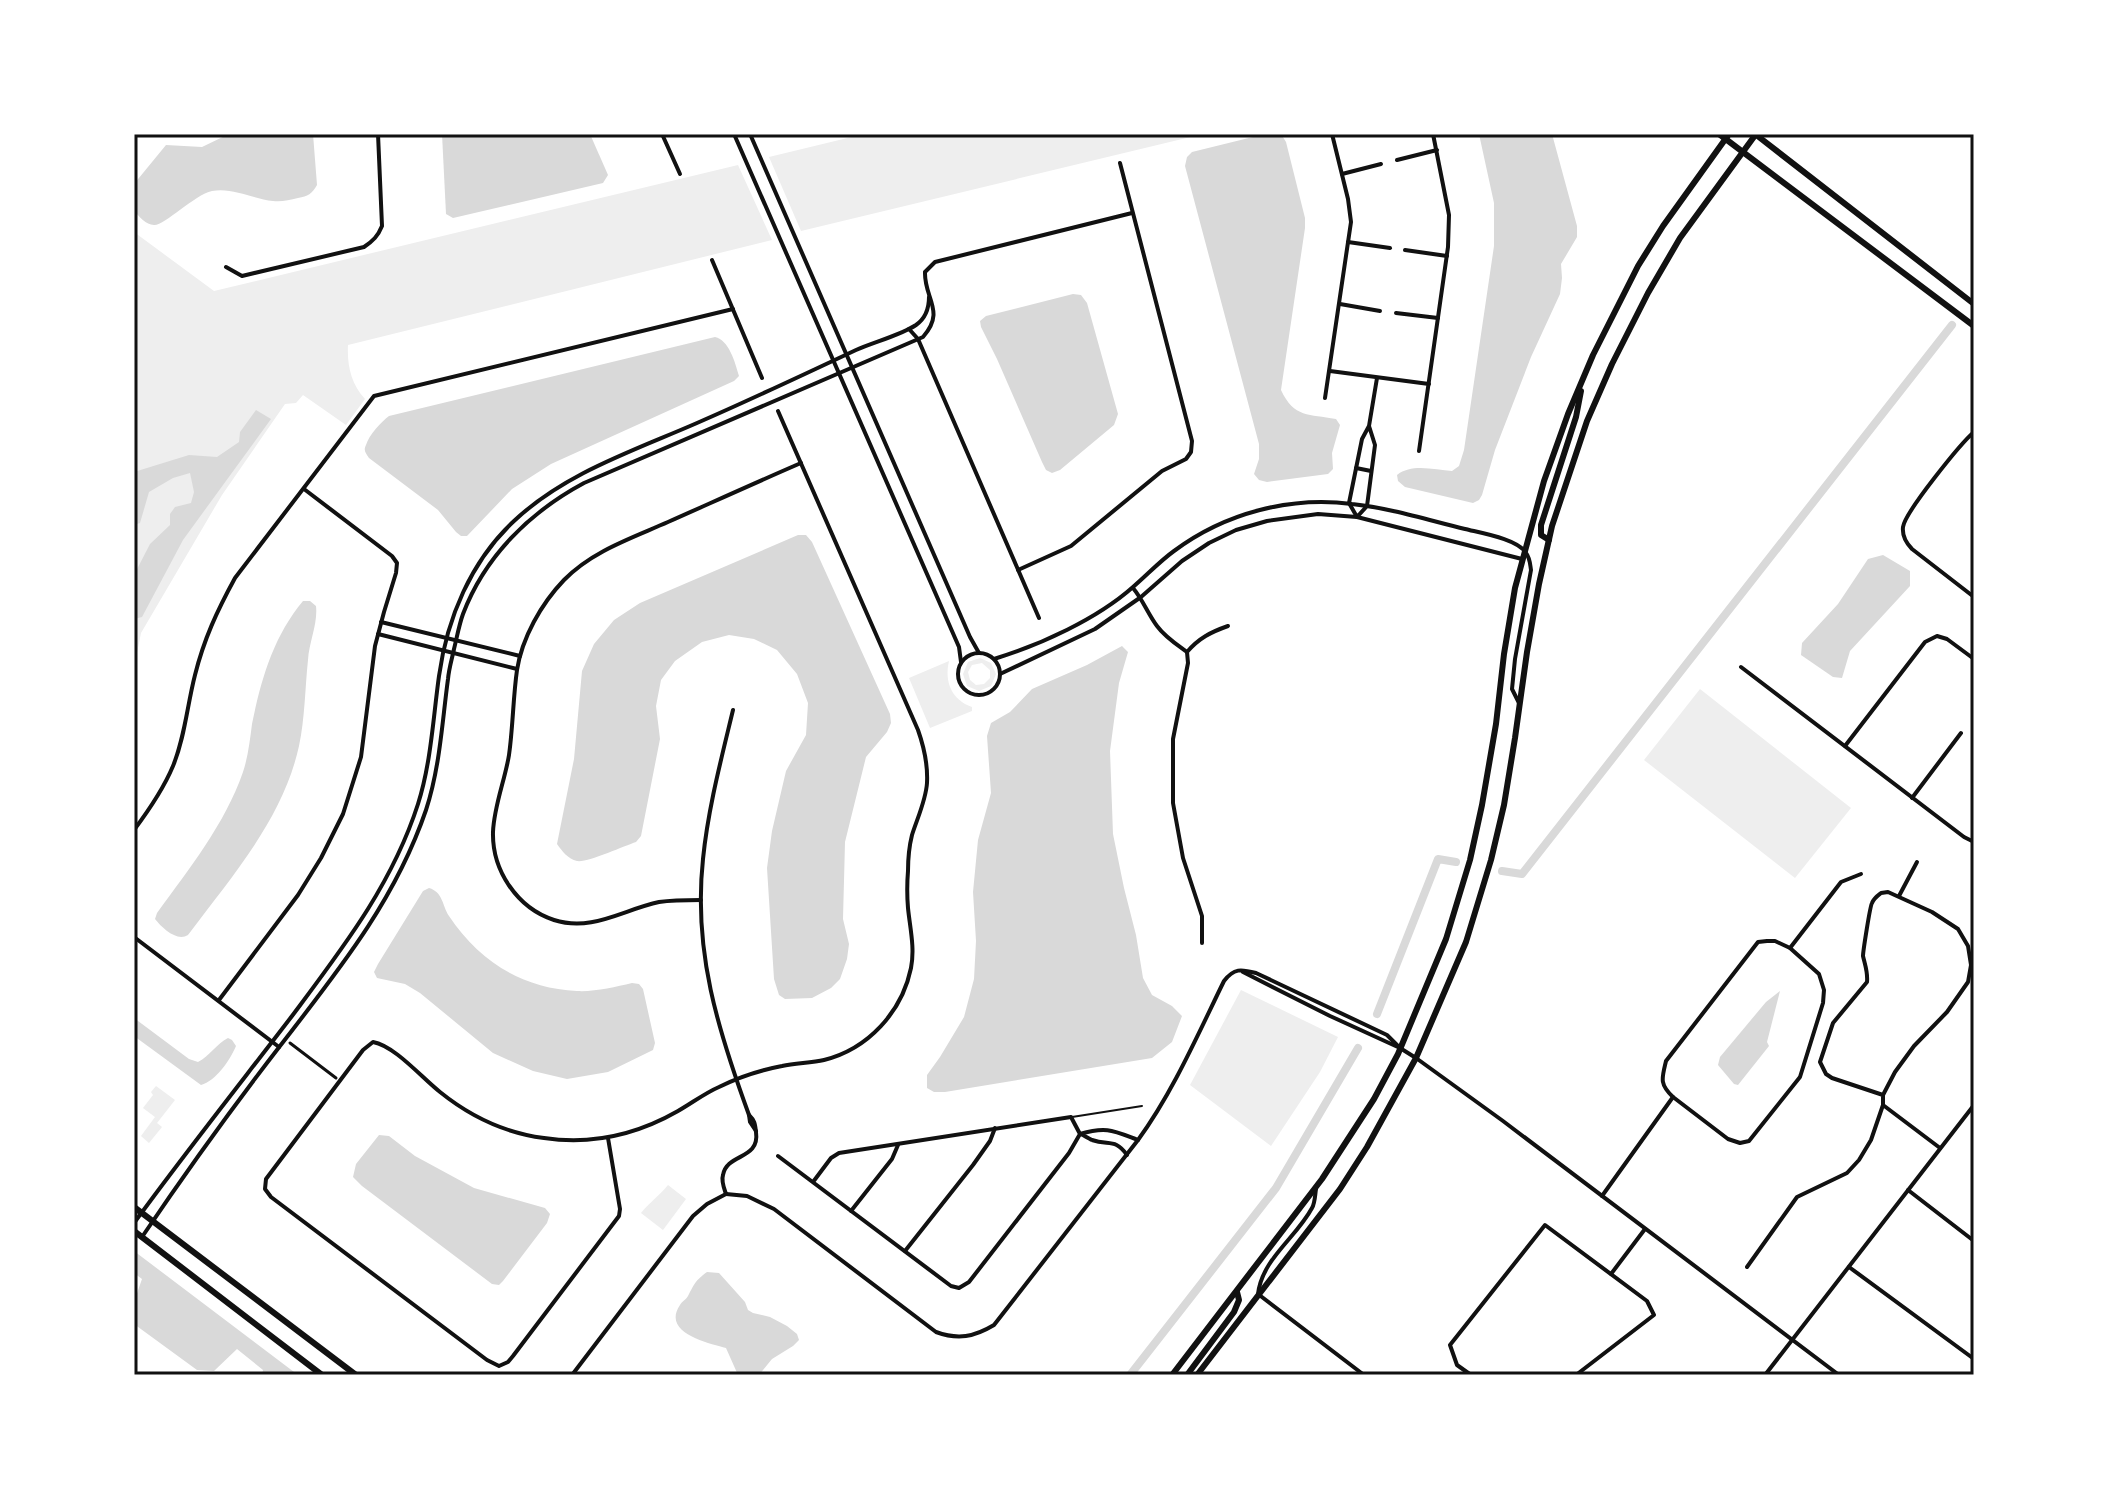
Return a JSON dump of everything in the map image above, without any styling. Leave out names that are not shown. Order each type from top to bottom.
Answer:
[{"type":"main road","points":[[1197,1375],[1336,1194],[1360,1158],[1416,1058],[1466,942],[1491,860],[1504,805],[1539,584],[1564,486],[1587,421],[1626,335],[1680,238],[1755,134],[1974,304]]},
{"type":"main road","points":[[1172,1375],[1317,1187],[1358,1125],[1400,1048],[1446,939],[1470,860],[1485,792],[1522,559],[1544,481],[1583,379],[1624,293],[1650,246],[1724,136],[1974,326]]},
{"type":"main road","points":[[1549,540],[1541,535],[1541,525],[1576,417],[1583,379]]},
{"type":"main road","points":[[134,1207],[356,1375]]},
{"type":"main road","points":[[134,1231],[322,1375]]},
{"type":"main road","points":[[1187,1375],[1234,1312],[1239,1300],[1237,1292]]},
{"type":"street","points":[[226,267],[242,276],[364,247],[372,242],[382,226],[378,134]]},
{"type":"street","points":[[662,134],[680,174]]},
{"type":"street","points":[[734,134],[959,647],[961,662]]},
{"type":"street","points":[[750,134],[979,653]]},
{"type":"street","points":[[1325,398],[1351,222],[1332,134]]},
{"type":"street","points":[[1419,451],[1447,256],[1449,215],[1433,134]]},
{"type":"street","points":[[1397,160],[1437,150]]},
{"type":"street","points":[[1018,570],[1071,546],[1144,485],[1162,471],[1186,459],[1191,452],[1192,441],[1120,163]]},
{"type":"street","points":[[1342,174],[1381,164]]},
{"type":"street","points":[[142,1237],[358,943],[395,883],[427,807],[437,767],[448,676],[464,612],[492,560],[514,534],[535,514],[584,483],[918,339],[928,331],[933,319],[925,272],[935,262],[1132,213]]},
{"type":"street","points":[[1348,242],[1390,248]]},
{"type":"street","points":[[1405,250],[1447,256]]},
{"type":"street","points":[[712,260],[762,378]]},
{"type":"street","points":[[134,1223],[359,925],[387,879],[419,803],[444,650],[462,594],[475,567],[509,525],[542,497],[582,473],[916,325],[925,316],[929,294]]},
{"type":"street","points":[[1340,304],[1380,311]]},
{"type":"street","points":[[134,830],[154,802],[173,765],[207,631],[235,578],[371,399],[733,309]]},
{"type":"street","points":[[1396,313],[1438,318]]},
{"type":"street","points":[[909,328],[918,339],[1039,618]]},
{"type":"street","points":[[1330,371],[1429,384]]},
{"type":"street","points":[[1357,517],[1349,503],[1362,439],[1369,426],[1377,378]]},
{"type":"street","points":[[608,1138],[619,1216],[513,1356],[499,1366],[367,1270],[271,1197],[265,1189],[266,1179],[363,1050],[373,1042],[390,1050],[442,1094],[473,1115],[527,1136],[569,1141],[608,1138],[651,1126],[736,1079],[782,1066],[825,1060],[847,1052],[871,1036],[891,1016],[903,993],[911,967],[908,872],[911,839],[927,786],[924,748],[778,411]]},
{"type":"street","points":[[1357,517],[1367,506],[1375,445],[1369,426]]},
{"type":"street","points":[[1974,432],[1909,513],[1903,534],[1916,553],[1974,597]]},
{"type":"street","points":[[701,900],[658,902],[600,922],[576,924],[552,920],[513,892],[500,871],[493,828],[508,756],[517,669],[530,631],[548,600],[565,579],[598,553],[801,463]]},
{"type":"street","points":[[1356,468],[1371,471]]},
{"type":"street","points":[[219,1000],[298,895],[343,814],[361,757],[378,634],[396,573],[397,563],[392,556],[303,489]]},
{"type":"street","points":[[994,659],[1000,674],[996,688],[984,695],[970,693],[960,683],[958,669],[961,662],[972,654],[979,653],[994,659],[1090,617],[1133,588],[1173,551],[1207,530],[1246,514],[1284,504],[1349,503],[1508,541],[1525,550],[1531,570],[1512,689],[1519,703]]},
{"type":"street","points":[[1000,674],[1095,629],[1141,597],[1182,561],[1213,541],[1267,521],[1318,514],[1357,517],[1522,559]]},
{"type":"street","points":[[1207,530],[1213,541]]},
{"type":"street","points":[[1133,588],[1156,625],[1187,652]]},
{"type":"street","points":[[381,622],[520,656]]},
{"type":"street","points":[[1202,943],[1202,916],[1183,858],[1173,803],[1173,739],[1188,663],[1187,652],[1197,640],[1228,626]]},
{"type":"street","points":[[378,634],[517,669]]},
{"type":"street","points":[[1845,746],[1925,642],[1937,636],[1947,639],[1974,659]]},
{"type":"street","points":[[1741,667],[1974,842]]},
{"type":"street","points":[[726,1194],[723,1183],[727,1166],[755,1146],[757,1137],[754,1121],[749,1115],[718,1027],[706,968],[701,900],[703,859],[713,799],[733,710]]},
{"type":"street","points":[[1912,798],[1961,733]]},
{"type":"street","points":[[1899,896],[1917,862]]},
{"type":"street","points":[[1790,948],[1841,882],[1861,874]]},
{"type":"street","points":[[1747,1267],[1797,1197],[1847,1173],[1859,1160],[1871,1140],[1883,1105],[1883,1095],[1895,1072],[1914,1046],[1960,996],[1968,982],[1971,965],[1968,946],[1958,929],[1932,912],[1888,892],[1881,893],[1871,904],[1863,946],[1867,982],[1833,1023],[1820,1062],[1832,1078],[1883,1095]]},
{"type":"street","points":[[134,937],[279,1047]]},
{"type":"street","points":[[1775,941],[1790,948],[1819,974],[1824,990],[1823,1003],[1800,1077],[1749,1141],[1740,1143],[1728,1139],[1665,1089],[1662,1079],[1666,1061],[1758,942],[1775,941]]},
{"type":"street","points":[[572,1375],[693,1216],[726,1194],[747,1196],[774,1209],[929,1327],[944,1335],[963,1337],[978,1334],[994,1325],[1149,1126],[1224,981],[1234,970],[1240,969],[1256,973],[1387,1035],[1400,1048],[1503,1121],[1839,1375]]},
{"type":"street","points":[[290,1043],[336,1078]]},
{"type":"street","points":[[1602,1196],[1673,1097]]},
{"type":"street","points":[[1883,1105],[1940,1148]]},
{"type":"street","points":[[1765,1375],[1974,1105]]},
{"type":"street","points":[[1966,1114],[1974,1120]]},
{"type":"street","points":[[813,1182],[834,1155],[1071,1117],[1080,1134],[1092,1140],[1115,1143],[1127,1155]]},
{"type":"street","points":[[905,1251],[973,1165],[995,1128]]},
{"type":"street","points":[[778,1156],[951,1286],[964,1287],[1069,1153],[1080,1134],[1108,1129],[1138,1140]]},
{"type":"street","points":[[1108,1129],[1108,1142]]},
{"type":"street","points":[[851,1211],[892,1159],[899,1144]]},
{"type":"street","points":[[1317,1187],[1313,1206],[1268,1266],[1259,1283],[1258,1294],[1364,1375]]},
{"type":"street","points":[[1908,1190],[1974,1241]]},
{"type":"street","points":[[1471,1375],[1457,1365],[1450,1345],[1545,1225],[1647,1301],[1654,1315],[1576,1375]]},
{"type":"street","points":[[1611,1274],[1645,1229]]},
{"type":"street","points":[[1849,1267],[1974,1359]]},
{"type":"lane","points":[[1071,1117],[1142,1106]]},
{"type":"shaded area","points":[[229,134],[313,134],[317,185],[304,196],[279,201],[212,191],[154,225],[145,222],[134,211],[134,184],[166,145],[202,147]]},
{"type":"shaded area","points":[[442,134],[590,134],[608,175],[603,183],[453,218],[446,214]]},
{"type":"shaded area","points":[[864,134],[1203,134],[801,231],[769,157]]},
{"type":"shaded area","points":[[1265,134],[1281,134],[1286,142],[1305,218],[1281,390],[1297,410],[1336,419],[1340,425],[1332,453],[1333,469],[1328,474],[1267,482],[1259,480],[1254,474],[1259,459],[1259,444],[1185,166],[1192,152]]},
{"type":"shaded area","points":[[1479,134],[1552,134],[1577,226],[1577,237],[1561,264],[1560,294],[1531,357],[1495,450],[1482,495],[1473,503],[1405,487],[1398,481],[1397,475],[1417,468],[1452,471],[1459,466],[1464,450],[1494,246],[1494,203]]},
{"type":"shaded area","points":[[738,165],[772,240],[348,345],[351,374],[365,399],[346,425],[303,395],[296,403],[285,404],[222,495],[141,633],[134,668],[134,232],[214,291]]},
{"type":"shaded area","points":[[1073,294],[1081,295],[1087,303],[1118,414],[1114,425],[1060,470],[1052,473],[1046,470],[1042,462],[980,321],[986,316]]},
{"type":"shaded area","points":[[715,337],[724,342],[733,358],[739,376],[734,381],[551,464],[512,489],[467,536],[456,532],[438,510],[365,452],[370,437],[389,416]]},
{"type":"shaded area","points":[[256,410],[271,419],[183,540],[142,617],[134,619],[134,575],[150,544],[170,525],[170,514],[175,507],[191,503],[194,492],[190,473],[173,478],[149,492],[140,523],[134,525],[134,472],[189,455],[217,457],[239,442],[240,432]]},
{"type":"shaded area","points":[[798,535],[806,535],[812,542],[890,714],[891,723],[866,757],[845,842],[843,919],[849,944],[840,979],[812,998],[785,999],[779,995],[774,979],[767,868],[786,771],[806,735],[808,703],[797,674],[777,650],[754,639],[729,635],[702,642],[675,661],[661,680],[656,706],[660,739],[641,836],[636,842],[582,861],[571,858],[557,844],[574,759],[582,671],[594,644],[614,620],[640,603]]},
{"type":"shaded area","points":[[1883,555],[1910,571],[1910,586],[1850,651],[1842,678],[1833,677],[1801,655],[1802,643],[1838,604],[1868,559]]},
{"type":"shaded area","points":[[303,601],[310,601],[316,606],[316,613],[301,735],[291,773],[254,846],[188,935],[179,937],[155,919],[157,913],[205,846],[235,791],[245,766],[264,675],[276,644]]},
{"type":"shaded area","points":[[1122,646],[1128,652],[1119,683],[1110,751],[1113,834],[1143,978],[1152,995],[1172,1006],[1182,1016],[1172,1042],[1152,1058],[934,1092],[927,1088],[927,1075],[964,1017],[974,979],[976,941],[973,892],[978,840],[991,793],[987,736],[991,723],[1010,712],[1032,689]]},
{"type":"shaded area","points":[[980,658],[991,663],[996,674],[991,686],[979,691],[967,686],[963,674],[968,662]],"holes":[[[982,663],[990,670],[990,678],[984,684],[976,685],[970,680],[968,672],[972,665]]]},
{"type":"shaded area","points":[[949,661],[951,689],[959,700],[972,707],[972,711],[930,728],[909,678]]},
{"type":"shaded area","points":[[1700,689],[1851,808],[1795,878],[1644,760]]},
{"type":"shaded area","points":[[429,888],[440,896],[449,916],[474,947],[504,970],[521,978],[557,989],[577,991],[639,984],[643,989],[655,1043],[653,1050],[608,1072],[567,1079],[533,1071],[493,1053],[405,984],[377,978],[374,972],[378,964],[423,891]]},
{"type":"shaded area","points":[[1241,990],[1338,1037],[1320,1072],[1271,1146],[1190,1085]]},
{"type":"shaded area","points":[[1780,991],[1767,1042],[1769,1046],[1738,1085],[1734,1084],[1718,1065],[1720,1057],[1766,1002]]},
{"type":"shaded area","points":[[134,1018],[189,1059],[198,1062],[228,1038],[236,1046],[217,1075],[201,1085],[134,1036]]},
{"type":"shaded area","points":[[156,1086],[175,1100],[157,1123],[162,1127],[149,1143],[141,1136],[155,1117],[143,1108]]},
{"type":"shaded area","points":[[379,1135],[389,1136],[415,1156],[474,1188],[545,1208],[550,1214],[547,1223],[499,1285],[492,1284],[353,1177],[356,1164]]},
{"type":"shaded area","points":[[668,1185],[686,1199],[663,1230],[641,1213]]},
{"type":"shaded area","points":[[134,1251],[298,1375],[262,1375],[263,1370],[237,1349],[214,1371],[197,1370],[134,1324],[134,1302],[142,1279],[134,1273]]},
{"type":"shaded area","points":[[707,1272],[719,1273],[745,1302],[748,1310],[770,1317],[797,1334],[799,1340],[772,1359],[759,1375],[738,1375],[726,1348],[690,1335],[677,1323],[680,1305]]},
{"type":"waterway","points":[[1502,871],[1522,874],[1952,325]]},
{"type":"waterway","points":[[1377,1014],[1438,859],[1456,862]]},
{"type":"waterway","points":[[1130,1375],[1276,1188],[1358,1048]]}]
